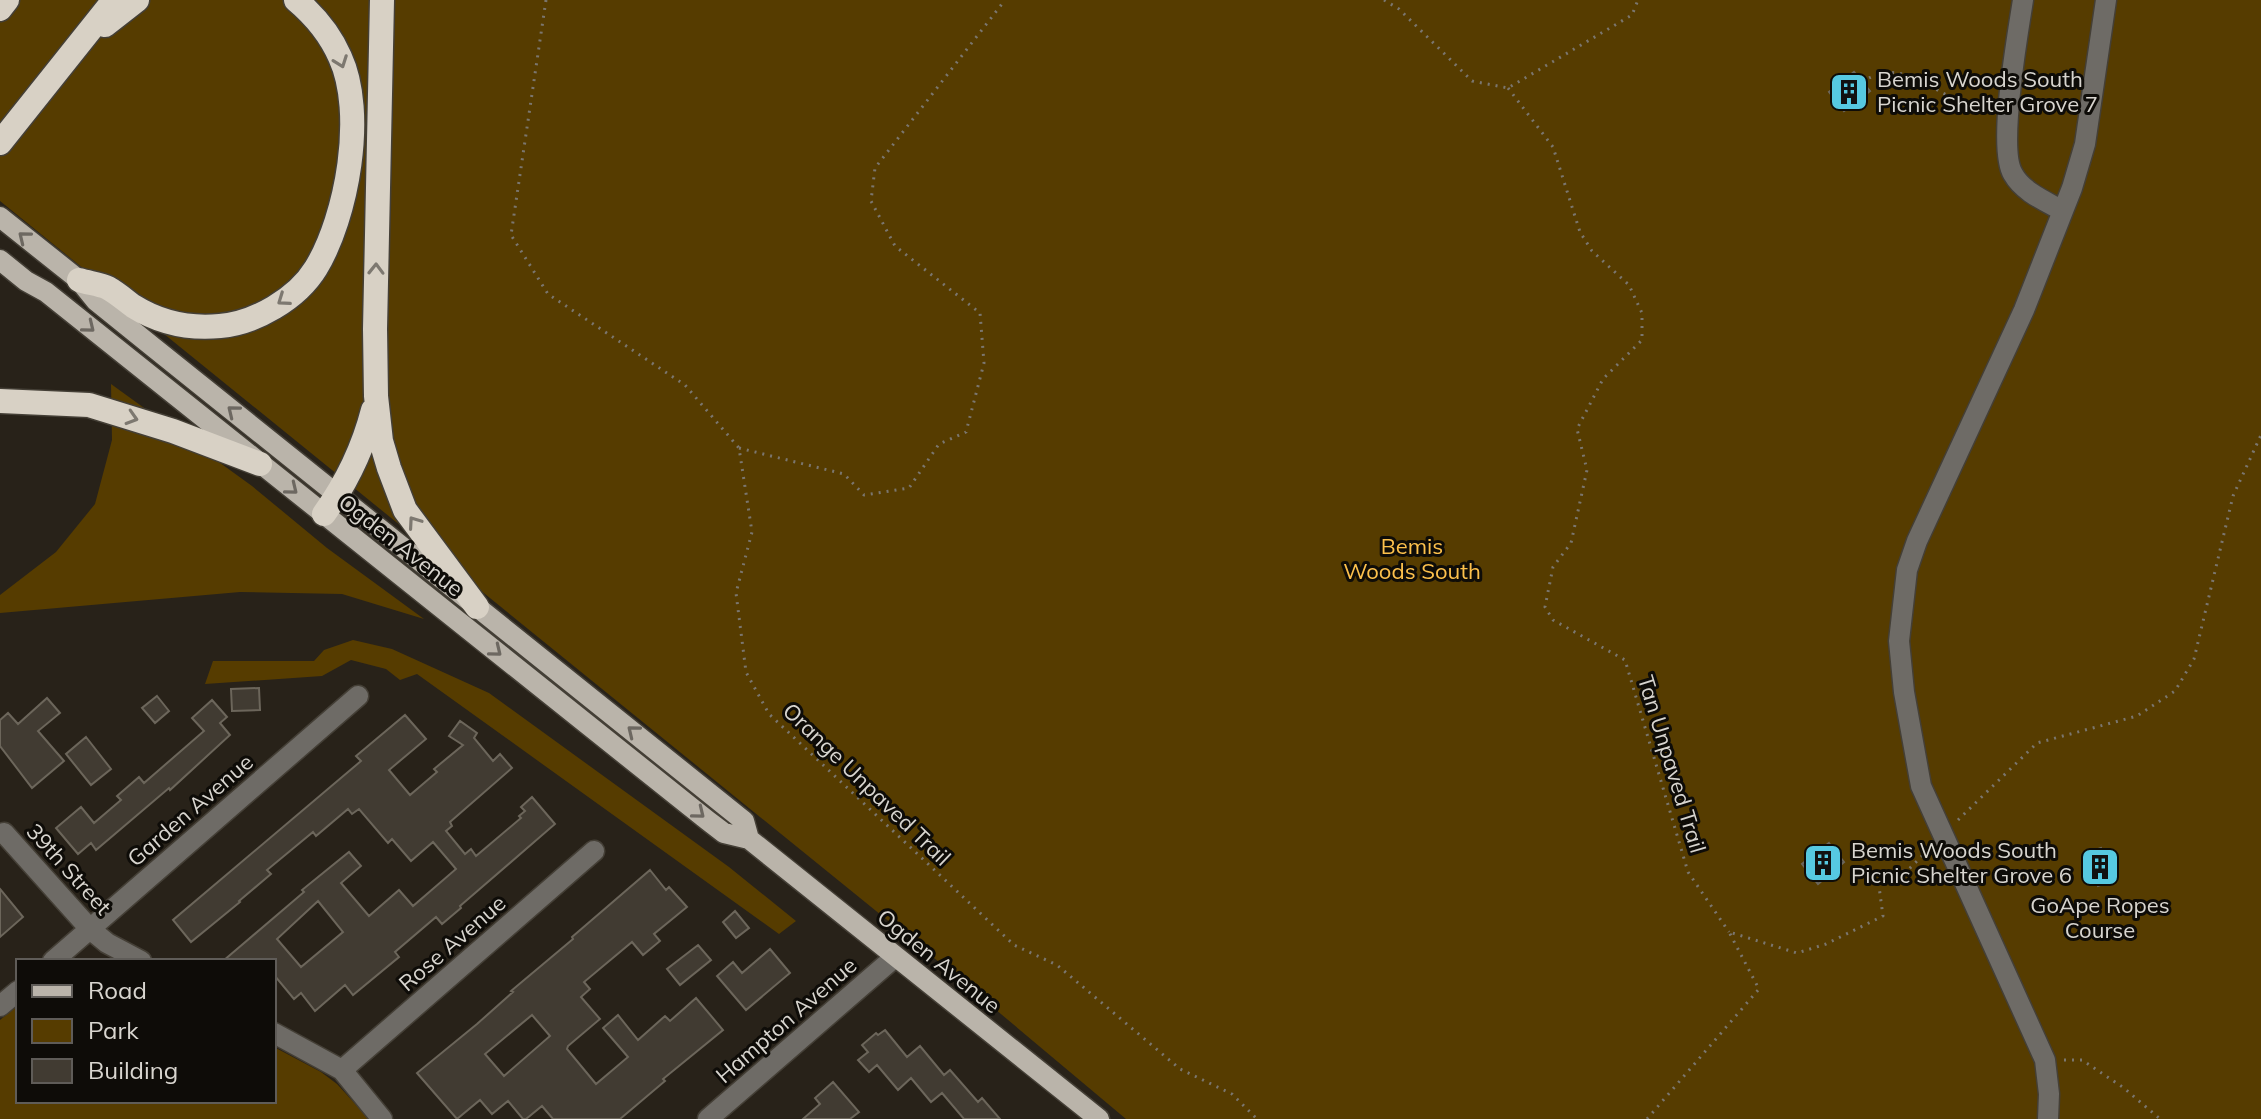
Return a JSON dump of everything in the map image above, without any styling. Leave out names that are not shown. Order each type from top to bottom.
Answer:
[{"type":"highway","points":[[0,9],[7,0]]},
{"type":"highway","points":[[23,116],[114,0]]},
{"type":"highway","points":[[0,143],[107,23],[137,0]]},
{"type":"highway","points":[[79,280],[107,288],[157,319],[179,325],[213,327],[250,319],[270,309],[293,293],[314,270],[329,242],[338,215],[350,167],[352,126],[341,59],[313,14],[296,0]]},
{"type":"highway","points":[[382,0],[376,289],[376,396],[381,441],[405,510],[477,607]]},
{"type":"highway","points":[[330,505],[358,459],[376,396]]},
{"type":"highway","points":[[0,401],[89,405],[173,431],[260,464]]},
{"type":"main road","name":"Ogden Avenue","points":[[0,217],[79,280],[96,301],[330,505],[724,833],[749,839],[1099,1119]]},
{"type":"main road","name":"Ogden Avenue","points":[[0,260],[46,292],[260,464],[330,505],[477,607],[744,821],[749,839]]},
{"type":"street","points":[[2023,0],[2009,102],[2011,172],[2033,194],[2063,211]]},
{"type":"street","points":[[2048,1119],[2045,1060],[1921,786],[1904,692],[1899,641],[1907,570],[1917,541],[2024,310],[2063,211],[2085,144],[2106,0]]},
{"type":"street","name":"Garden Avenue","points":[[55,959],[358,696]]},
{"type":"street","name":"39th Street","points":[[4,833],[90,929],[107,943],[137,959]]},
{"type":"street","name":"Rose Avenue","points":[[342,1070],[594,851]]},
{"type":"street","name":"Hampton Avenue","points":[[708,1119],[895,957]]},
{"type":"street","points":[[0,1006],[16,993]]},
{"type":"street","points":[[276,1034],[342,1070],[382,1119]]},
{"type":"path","points":[[546,0],[511,235],[548,294],[685,385],[739,448],[844,474],[864,495],[909,488],[939,444],[966,432],[984,363],[980,313],[895,246],[871,201],[875,168],[1005,0]]},
{"type":"path","points":[[1384,0],[1399,9],[1472,81],[1508,88],[1632,15],[1638,0]]},
{"type":"path","points":[[1862,82],[1872,76],[1894,72],[1915,76],[1950,98],[1966,104],[2009,102]]},
{"type":"path","name":"Tan Unpaved Trail","points":[[1508,88],[1553,147],[1580,232],[1592,251],[1629,285],[1642,313],[1642,340],[1603,379],[1577,429],[1587,470],[1571,543],[1553,567],[1545,607],[1553,620],[1625,660],[1688,872],[1729,932]]},
{"type":"path","points":[[1729,932],[1797,953],[1826,944],[1883,916],[1878,879],[1909,869],[2037,743],[2137,716],[2175,691],[2194,659],[2233,496],[2261,435]]},
{"type":"path","name":"Orange Unpaved Trail","points":[[739,448],[752,532],[736,593],[746,672],[769,714],[1014,945],[1057,965],[1180,1069],[1232,1094],[1257,1119]]},
{"type":"path","points":[[1647,1119],[1759,989],[1729,932]]},
{"type":"path","points":[[2045,1060],[2082,1060],[2124,1088],[2160,1119]]},
{"type":"green space","name":"Bemis Woods South","points":[[0,0],[2261,0],[2261,1119],[1126,1119],[939,962],[0,201]]},
{"type":"green space","points":[[111,384],[252,486],[327,548],[424,619],[342,594],[240,592],[0,613],[0,595],[56,552],[95,504],[112,440]]},
{"type":"green space","points":[[353,640],[392,649],[489,693],[729,867],[796,921],[779,934],[417,674],[400,680],[386,669],[351,660],[322,676],[205,684],[213,661],[314,661],[324,650]]},
{"type":"green space","points":[[16,1007],[16,1103],[276,1103],[276,1048],[337,1084],[369,1119],[0,1119],[0,1020]]},
{"type":"building","name":"Bemis Woods South Picnic Shelter Grove 7","points":[[1854,72],[1870,91],[1844,111],[1829,92]]},
{"type":"building","points":[[259,688],[260,710],[232,711],[231,689]]},
{"type":"building","points":[[157,696],[169,711],[155,723],[142,708]]},
{"type":"building","points":[[47,698],[60,713],[38,731],[64,761],[32,788],[0,746],[0,720],[8,713],[18,724]]},
{"type":"building","points":[[212,700],[227,717],[220,723],[230,735],[170,790],[96,850],[91,843],[78,854],[56,828],[81,807],[94,823],[121,800],[117,796],[139,777],[144,783],[204,731],[192,718]]},
{"type":"building","points":[[405,715],[426,739],[389,770],[410,795],[437,772],[434,769],[463,745],[449,736],[460,721],[477,733],[474,738],[493,761],[500,754],[512,768],[450,822],[452,826],[446,831],[465,854],[471,849],[476,856],[521,818],[519,816],[525,811],[521,807],[532,797],[555,824],[442,924],[436,917],[395,952],[399,957],[353,995],[345,985],[315,1011],[301,993],[294,999],[276,977],[276,959],[225,959],[349,852],[361,866],[341,883],[369,916],[399,890],[413,906],[456,869],[433,842],[411,861],[392,839],[388,843],[359,809],[352,814],[348,809],[316,836],[313,832],[267,870],[271,874],[191,942],[173,920],[361,761],[356,756]],"holes":[[[318,901],[343,932],[301,967],[277,939]]]},
{"type":"building","points":[[86,737],[111,769],[91,785],[66,754]]},
{"type":"building","name":"Bemis Woods South Picnic Shelter Grove 6","points":[[1829,843],[1844,862],[1818,884],[1802,864]]},
{"type":"building","name":"GoApe Ropes Course","points":[[2101,848],[2114,880],[2098,886],[2086,853]]},
{"type":"building","points":[[650,870],[666,890],[669,887],[687,907],[654,934],[660,941],[643,955],[632,942],[584,982],[590,989],[581,997],[600,1019],[567,1049],[596,1084],[628,1057],[603,1028],[618,1015],[638,1040],[665,1016],[670,1021],[696,998],[723,1030],[620,1119],[553,1119],[542,1106],[523,1119],[508,1101],[492,1114],[480,1100],[457,1119],[417,1073],[477,1024]],"holes":[[[532,1015],[550,1036],[504,1076],[485,1054]]]},
{"type":"building","points":[[0,889],[23,917],[0,937]]},
{"type":"building","points":[[735,911],[749,928],[736,938],[723,922]]},
{"type":"building","points":[[698,945],[711,960],[680,985],[667,969]]},
{"type":"building","points":[[770,949],[790,973],[746,1010],[717,976],[733,962],[742,973]]},
{"type":"building","points":[[885,1030],[907,1057],[920,1046],[944,1075],[950,1070],[978,1102],[982,1098],[1000,1119],[964,1119],[942,1093],[931,1102],[911,1078],[898,1090],[877,1065],[869,1072],[858,1060],[868,1052],[862,1045],[876,1033],[878,1035]]},
{"type":"building","points":[[833,1082],[859,1112],[850,1119],[803,1119],[820,1104],[815,1098]]},
{"type":"place","name":"Bemis Woods South Picnic Shelter Grove 7","points":[[1849,92]]},
{"type":"place","name":"Bemis Woods South Picnic Shelter Grove 6","points":[[1823,863]]},
{"type":"place","name":"GoApe Ropes Course","points":[[2100,867]]}]
